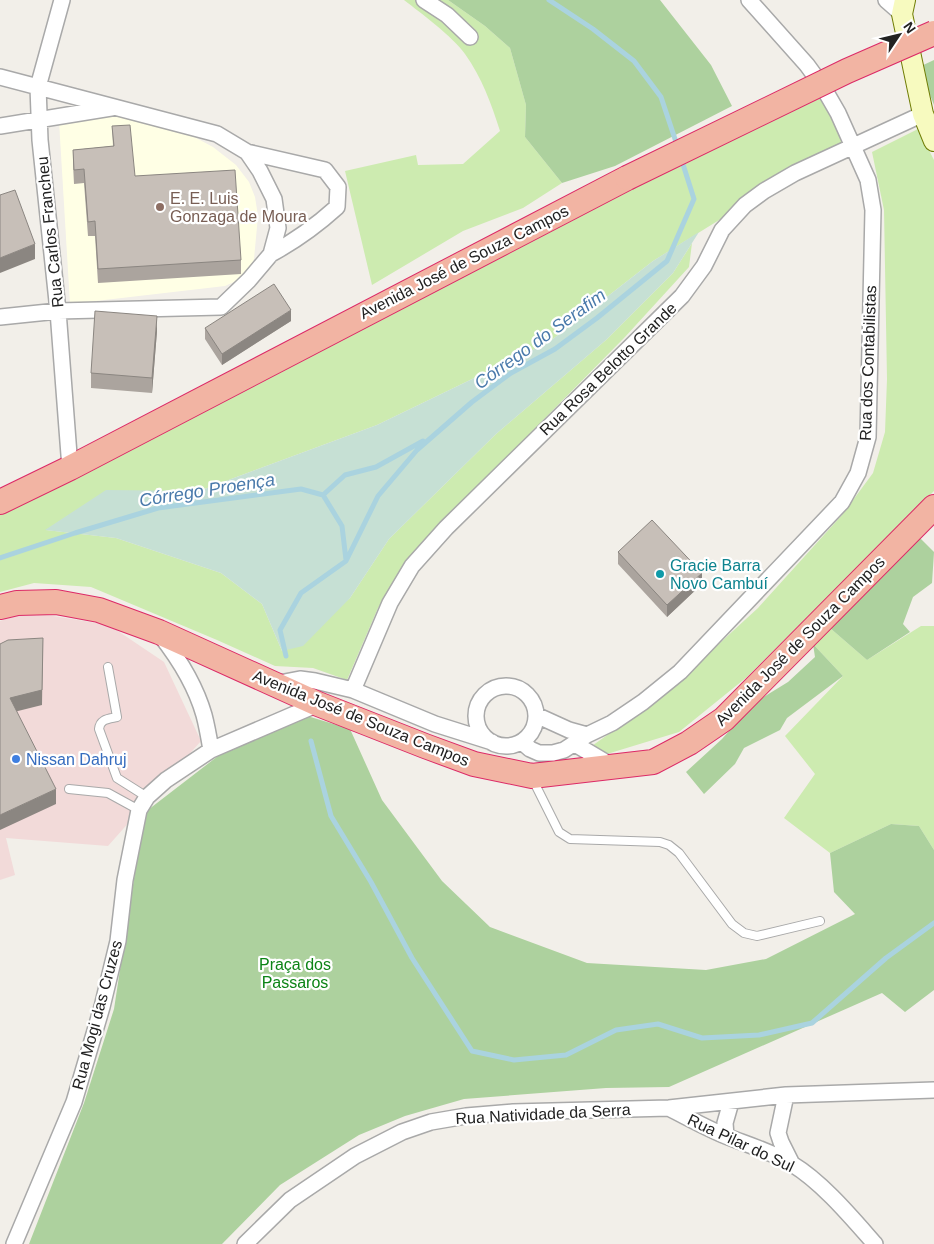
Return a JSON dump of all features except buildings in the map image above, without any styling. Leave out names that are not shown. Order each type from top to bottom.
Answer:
[{"type":"highway","name":"Avenida José de Souza Campos","points":[[0,502],[70,468],[627,178],[847,71],[934,33]]},
{"type":"highway","name":"Avenida José de Souza Campos","points":[[0,607],[17,603],[56,602],[99,610],[159,632],[318,704],[474,764],[532,776],[653,762],[689,744],[724,719],[934,507]]},
{"type":"main road","points":[[904,7],[923,114],[934,141]]},
{"type":"street","name":"Rua Carlos Francheu","points":[[62,0],[38,87],[40,140],[58,311],[70,468]]},
{"type":"street","points":[[424,0],[447,15],[470,37]]},
{"type":"street","name":"Rua dos Contabilistas","points":[[522,742],[534,751],[553,754],[612,723],[643,702],[680,672],[842,502],[858,474],[868,437],[873,210],[868,180],[838,113],[823,86],[807,65],[749,0]]},
{"type":"street","points":[[886,0],[904,7]]},
{"type":"street","points":[[0,78],[217,134],[246,152],[325,170],[338,187],[337,207],[316,226],[270,254]]},
{"type":"street","points":[[0,126],[40,121],[115,107]]},
{"type":"street","name":"Rua Rosa Belotto Grande","points":[[353,690],[390,603],[412,566],[446,528],[682,296],[704,266],[722,230],[745,205],[795,173],[923,114]]},
{"type":"street","points":[[0,316],[58,311],[221,307],[249,280],[270,254],[278,228],[274,199],[260,171],[246,152]]},
{"type":"street","points":[[159,632],[173,651],[197,696],[204,716],[211,750]]},
{"type":"street","points":[[273,684],[300,680],[315,681],[353,690],[435,724],[502,746],[522,742],[532,730],[536,715],[532,701],[518,688],[508,686],[490,690],[477,707],[477,723],[481,732],[492,742]]},
{"type":"street","points":[[143,804],[166,780],[211,750],[318,704]]},
{"type":"street","points":[[536,715],[569,730],[612,766]]},
{"type":"street","points":[[435,724],[477,723]]},
{"type":"street","name":"Rua Mogi das Cruzes","points":[[14,1244],[74,1102],[102,1007],[118,941],[125,880],[143,804]]},
{"type":"street","name":"Rua Natividade da Serra","points":[[245,1244],[290,1200],[355,1156],[402,1132],[431,1122],[466,1116],[513,1112],[669,1108],[786,1095],[934,1090]]},
{"type":"street","points":[[786,1095],[778,1133],[792,1164]]},
{"type":"street","points":[[726,1136],[725,1123],[731,1102]]},
{"type":"street","name":"Rua Pilar do Sul","points":[[669,1108],[726,1136],[756,1147],[792,1164],[846,1212],[875,1244]]},
{"type":"lane","points":[[108,666],[117,716],[104,720],[100,723],[99,729],[117,778],[143,804]]},
{"type":"lane","points":[[532,776],[559,832],[570,838],[670,844],[679,853],[732,924],[744,933],[757,936],[820,921]]},
{"type":"lane","points":[[108,793],[117,778]]},
{"type":"lane","points":[[69,789],[108,793],[143,804]]},
{"type":"shaded area","name":"E. E. Luis Gonzaga de Moura","points":[[117,116],[185,132],[213,147],[236,165],[249,182],[255,197],[258,216],[254,259],[247,276],[225,286],[70,304],[59,121]]},
{"type":"shaded area","points":[[699,232],[673,273],[606,340],[496,434],[389,539],[350,598],[303,646],[282,651],[262,604],[221,573],[116,538],[45,530],[106,490],[199,491],[377,425],[549,342],[653,261]]},
{"type":"shaded area","points":[[28,612],[109,625],[164,662],[201,741],[108,846],[6,838],[15,875],[0,880],[0,621]]},
{"type":"green space","points":[[404,0],[448,0],[485,26],[510,48],[526,105],[525,137],[562,183],[523,208],[463,231],[372,285],[345,171],[416,155],[418,165],[463,164],[500,131],[486,91],[465,54],[445,33]]},
{"type":"green space","points":[[448,0],[660,0],[711,65],[732,106],[615,166],[562,183],[525,137],[526,105],[510,48],[485,26]]},
{"type":"green space","points":[[934,60],[934,105],[919,67]]},
{"type":"green space","points":[[823,87],[853,145],[795,173],[653,261],[549,342],[377,425],[199,491],[106,491],[46,530],[116,538],[221,573],[262,604],[282,651],[350,598],[389,539],[496,434],[606,340],[673,273],[692,243],[689,267],[625,337],[422,543],[378,608],[347,680],[313,668],[275,666],[91,587],[34,583],[0,592],[0,505]]},
{"type":"green space","points":[[918,129],[934,160],[934,491],[747,677],[679,732],[607,754],[589,748],[661,697],[758,608],[842,515],[873,473],[885,432],[887,379],[884,210],[872,152]]},
{"type":"green space","points":[[918,536],[934,552],[932,583],[913,597],[903,624],[910,632],[867,660],[830,628]]},
{"type":"green space","points":[[921,626],[934,626],[934,850],[919,826],[891,824],[830,853],[784,818],[815,774],[785,736],[843,676],[813,644],[830,628],[867,660]]},
{"type":"green space","points":[[813,644],[843,676],[787,718],[780,730],[744,748],[735,764],[704,794],[686,772],[722,739],[754,703],[788,682],[815,657]]},
{"type":"green space","name":"Praça dos Passaros","points":[[304,715],[350,729],[382,800],[442,881],[490,927],[587,963],[706,970],[766,959],[855,914],[834,892],[830,853],[891,824],[919,826],[934,850],[934,990],[905,1012],[882,993],[669,1087],[606,1088],[464,1099],[405,1116],[359,1135],[280,1185],[222,1244],[29,1244],[84,1103],[114,1009],[144,813],[218,756]]},
{"type":"waterway","name":"Córrego do Serafim","points":[[549,0],[593,29],[634,61],[661,97],[678,148]]},
{"type":"waterway","name":"Córrego do Serafim","points":[[286,656],[280,630],[301,593],[346,561],[378,496],[417,450],[472,402],[511,373],[555,349],[597,318],[667,261],[694,199],[681,158]]},
{"type":"waterway","name":"Córrego do Serafim","points":[[323,495],[345,475],[376,467],[423,441]]},
{"type":"waterway","name":"Córrego Proença","points":[[0,558],[158,508],[301,489],[323,495],[342,526],[346,560]]},
{"type":"waterway","points":[[311,741],[331,816],[371,882],[412,958],[472,1051],[514,1060],[566,1055],[616,1030],[658,1024],[702,1038],[759,1035],[812,1023],[886,958],[934,923]]},
{"type":"place","name":"E. E. Luis Gonzaga de Moura","points":[[160,207]]},
{"type":"place","name":"Gracie Barra Novo Cambuí","points":[[660,574]]},
{"type":"place","name":"Nissan Dahruj","points":[[16,759]]}]
